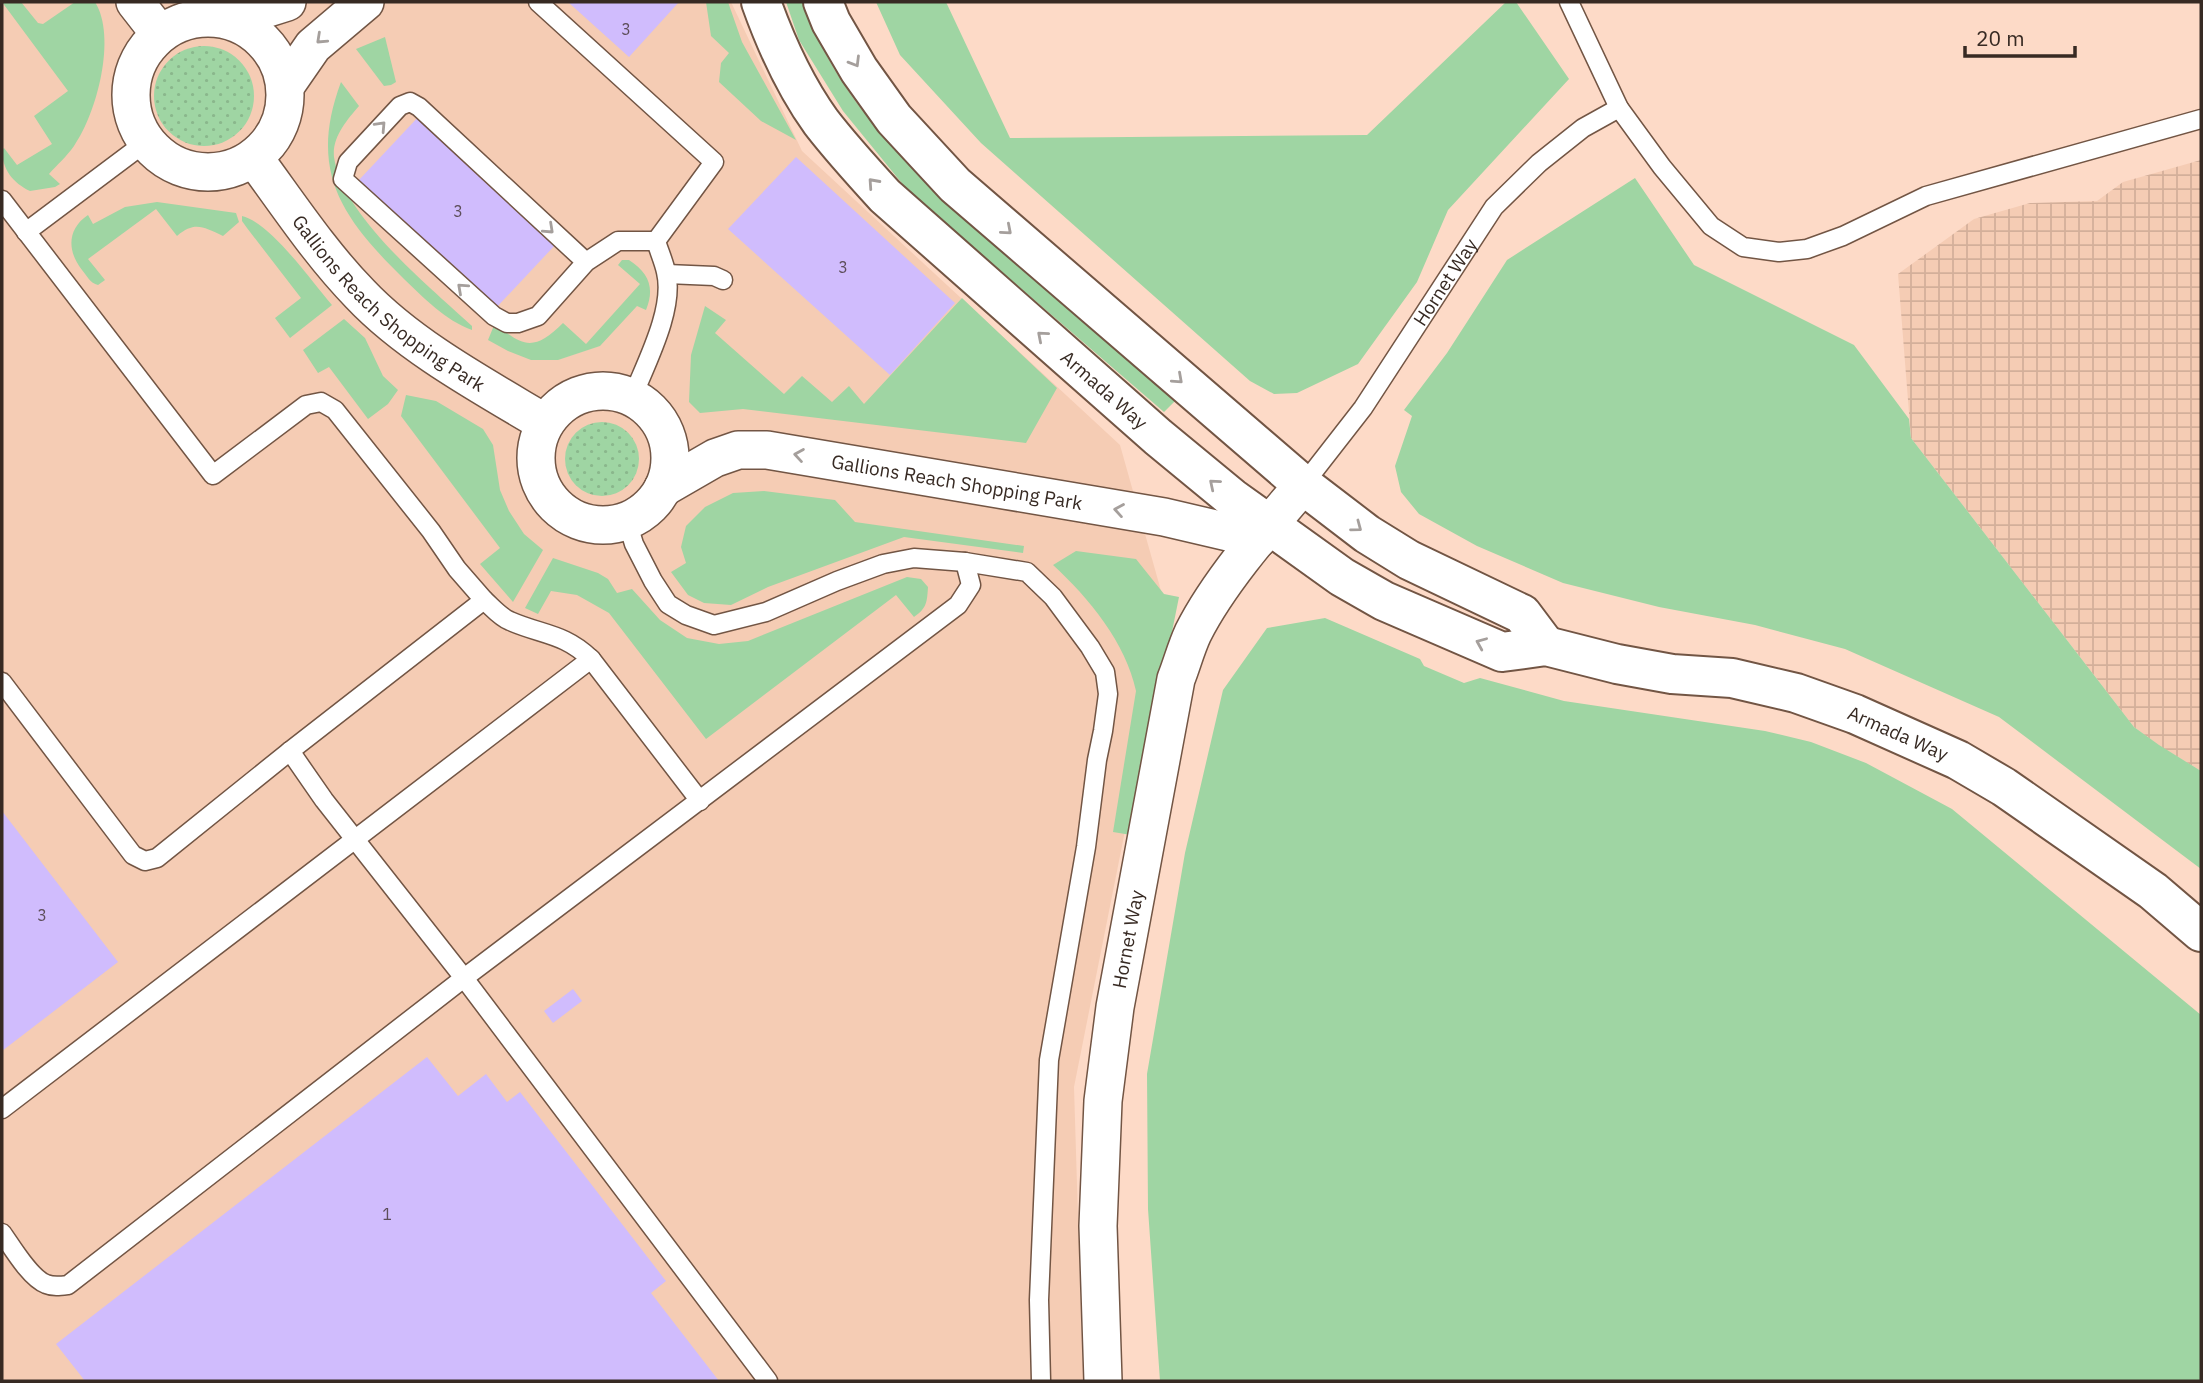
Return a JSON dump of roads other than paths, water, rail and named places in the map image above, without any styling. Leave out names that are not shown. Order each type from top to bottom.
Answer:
[{"type":"street","points":[[135,2],[160,34]]},
{"type":"street","points":[[230,20],[285,2]]},
{"type":"street","points":[[285,85],[313,46],[365,2]]},
{"type":"street","name":"Armada Way","points":[[761,2],[786,62],[815,113],[845,152],[885,196],[1158,437],[1232,498],[1264,532],[1402,610],[1502,652],[1546,646],[1617,664],[1672,674],[1732,678],[1796,693],[1908,736],[1958,760],[2004,787],[2153,891],[2201,932]]},
{"type":"street","points":[[822,2],[859,70],[894,119],[955,185],[1303,485],[1367,534],[1409,560],[1522,614],[1546,646]]},
{"type":"street","points":[[206,17],[230,20],[251,29],[267,44],[279,63],[285,85],[285,106],[280,125],[269,143],[254,158],[233,169],[209,172],[185,169],[164,158],[146,142],[135,120],[131,97],[133,73],[143,52],[160,34],[181,22],[206,17]]},
{"type":"street","name":"Gallions Reach Shopping Park","points":[[254,158],[327,256],[360,295],[396,326],[459,372],[545,423]]},
{"type":"street","points":[[627,521],[607,525],[586,523],[567,514],[551,501],[540,483],[536,463],[537,442],[545,423],[557,408],[583,394],[613,391],[632,397],[649,409],[662,426],[669,447],[669,467],[663,488]]},
{"type":"street","name":"Gallions Reach Shopping Park","points":[[627,521],[642,513],[663,488],[715,458],[738,450],[767,450],[1264,532]]},
{"type":"street","name":"Hornet Way","points":[[1103,1381],[1098,1226],[1103,1101],[1120,980],[1176,679],[1192,635],[1206,609],[1303,485]]},
{"type":"lane","points":[[538,2],[714,162],[656,241]]},
{"type":"lane","points":[[1569,2],[1619,108],[1662,167],[1711,226],[1743,247],[1779,252],[1807,249],[1843,236],[1926,196],[2201,119]]},
{"type":"lane","points":[[586,262],[419,107],[410,102],[400,106],[348,162],[343,179],[494,316],[507,323],[518,323],[538,316],[586,262],[618,241],[656,241]]},
{"type":"lane","name":"Hornet Way","points":[[1303,485],[1363,408],[1494,207],[1539,163],[1583,128],[1619,108]]},
{"type":"lane","points":[[26,232],[146,142]]},
{"type":"lane","points":[[2,200],[213,475],[306,405],[321,402],[335,410],[431,531],[457,569],[484,600],[507,620],[577,645],[591,659],[700,801]]},
{"type":"lane","points":[[632,397],[668,296],[667,274],[656,241]]},
{"type":"lane","points":[[667,274],[714,276],[723,281]]},
{"type":"lane","points":[[627,521],[634,544],[668,604],[686,615],[714,625],[766,612],[883,564],[914,558],[965,562],[1027,572],[1053,597],[1105,672],[1108,694],[1086,847],[1049,1060],[1039,1300],[1041,1381]]},
{"type":"lane","points":[[2,1233],[33,1275],[44,1284],[68,1284],[464,978],[958,605],[971,585],[965,562]]},
{"type":"lane","points":[[2,682],[133,855],[145,861],[157,858],[484,600]]},
{"type":"lane","points":[[2,1109],[591,659]]},
{"type":"lane","points":[[290,751],[324,800],[464,978],[768,1381]]}]
